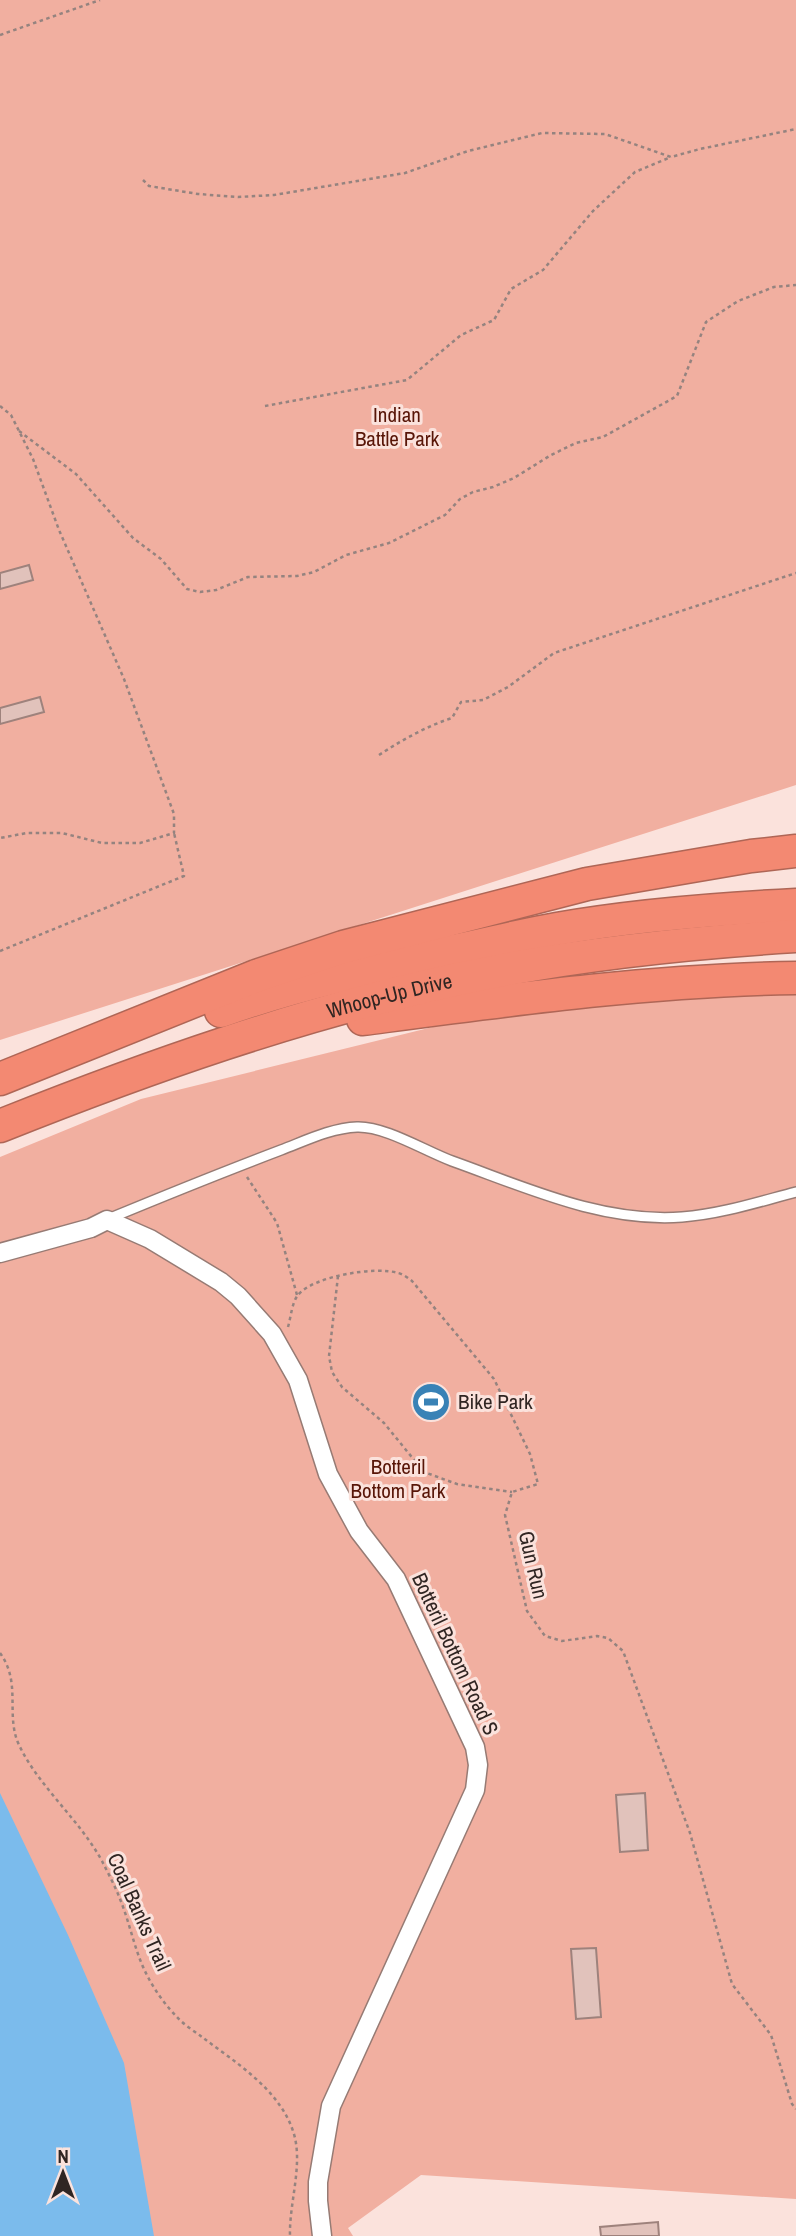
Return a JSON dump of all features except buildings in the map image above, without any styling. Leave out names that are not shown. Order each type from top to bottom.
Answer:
[{"type":"highway","points":[[0,1079],[256,976],[342,947],[587,884],[796,851]]},
{"type":"highway","name":"Whoop-Up Drive","points":[[0,1094],[236,1005],[399,962],[558,929],[638,917],[796,905]]},
{"type":"highway","name":"Whoop-Up Drive","points":[[0,1126],[159,1064],[399,992],[539,964],[721,941],[796,936]]},
{"type":"highway","points":[[251,1035],[616,988],[796,978]]},
{"type":"street","points":[[0,1253],[91,1228],[107,1220]]},
{"type":"street","name":"Botteril Bottom Road S","points":[[107,1220],[150,1239],[220,1282],[238,1296],[272,1334],[298,1380],[328,1474],[359,1531],[396,1579],[475,1747],[478,1765],[475,1790],[331,2106],[318,2182],[322,2236]]},
{"type":"lane","points":[[107,1220],[240,1165],[335,1130],[359,1127],[381,1131],[436,1155],[554,1198],[617,1214],[682,1217],[723,1211],[796,1192]]},
{"type":"path","points":[[0,35],[100,0]]},
{"type":"path","points":[[265,407],[407,380],[461,335],[494,320],[511,289],[543,270],[593,211],[635,172],[671,157],[700,149],[796,129]]},
{"type":"path","points":[[143,180],[149,186],[198,194],[238,197],[274,195],[405,173],[468,151],[542,133],[605,134],[671,157]]},
{"type":"path","points":[[19,431],[76,474],[132,538],[161,559],[187,589],[200,592],[215,590],[248,577],[298,576],[314,572],[345,555],[388,543],[445,515],[460,499],[473,492],[514,478],[576,443],[603,437],[677,396],[706,322],[738,301],[774,287],[796,285]]},
{"type":"path","points":[[0,406],[11,415],[19,431],[124,679],[174,814],[174,833],[184,876],[0,951]]},
{"type":"path","points":[[379,755],[403,739],[418,735],[431,725],[452,718],[461,702],[483,700],[508,687],[554,653],[796,573]]},
{"type":"path","points":[[0,838],[27,833],[62,833],[102,843],[140,843],[174,833]]},
{"type":"path","points":[[240,1165],[276,1223],[297,1296],[286,1334],[272,1334]]},
{"type":"path","points":[[297,1296],[309,1286],[338,1276],[376,1270],[399,1273],[412,1281],[494,1379],[530,1454],[538,1484],[512,1492],[457,1484],[424,1472],[384,1423],[342,1387],[332,1372],[329,1356],[338,1276]]},
{"type":"path","name":"Gun Run","points":[[512,1492],[505,1516],[527,1611],[545,1636],[562,1641],[597,1636],[608,1638],[623,1651],[690,1833],[732,1984],[771,2035],[792,2104],[796,2109]]},
{"type":"path","name":"Coal Banks Trail","points":[[0,1653],[7,1663],[14,1687],[14,1730],[18,1743],[32,1768],[63,1805],[100,1858],[120,1899],[135,1949],[149,1979],[178,2018],[252,2075],[283,2109],[293,2130],[297,2149],[290,2236]]},
{"type":"green space","name":"Indian Battle Park","points":[[0,0],[796,0],[796,785],[0,1040]]},
{"type":"green space","name":"Botteril Bottom Park","points":[[752,979],[796,983],[796,2199],[421,2175],[348,2228],[353,2236],[144,2236],[0,1801],[0,1157],[141,1099],[445,1024]]},
{"type":"water","points":[[0,1793],[68,1935],[124,2063],[154,2236],[0,2236]]},
{"type":"place","name":"Bike Park","points":[[431,1402]]}]
